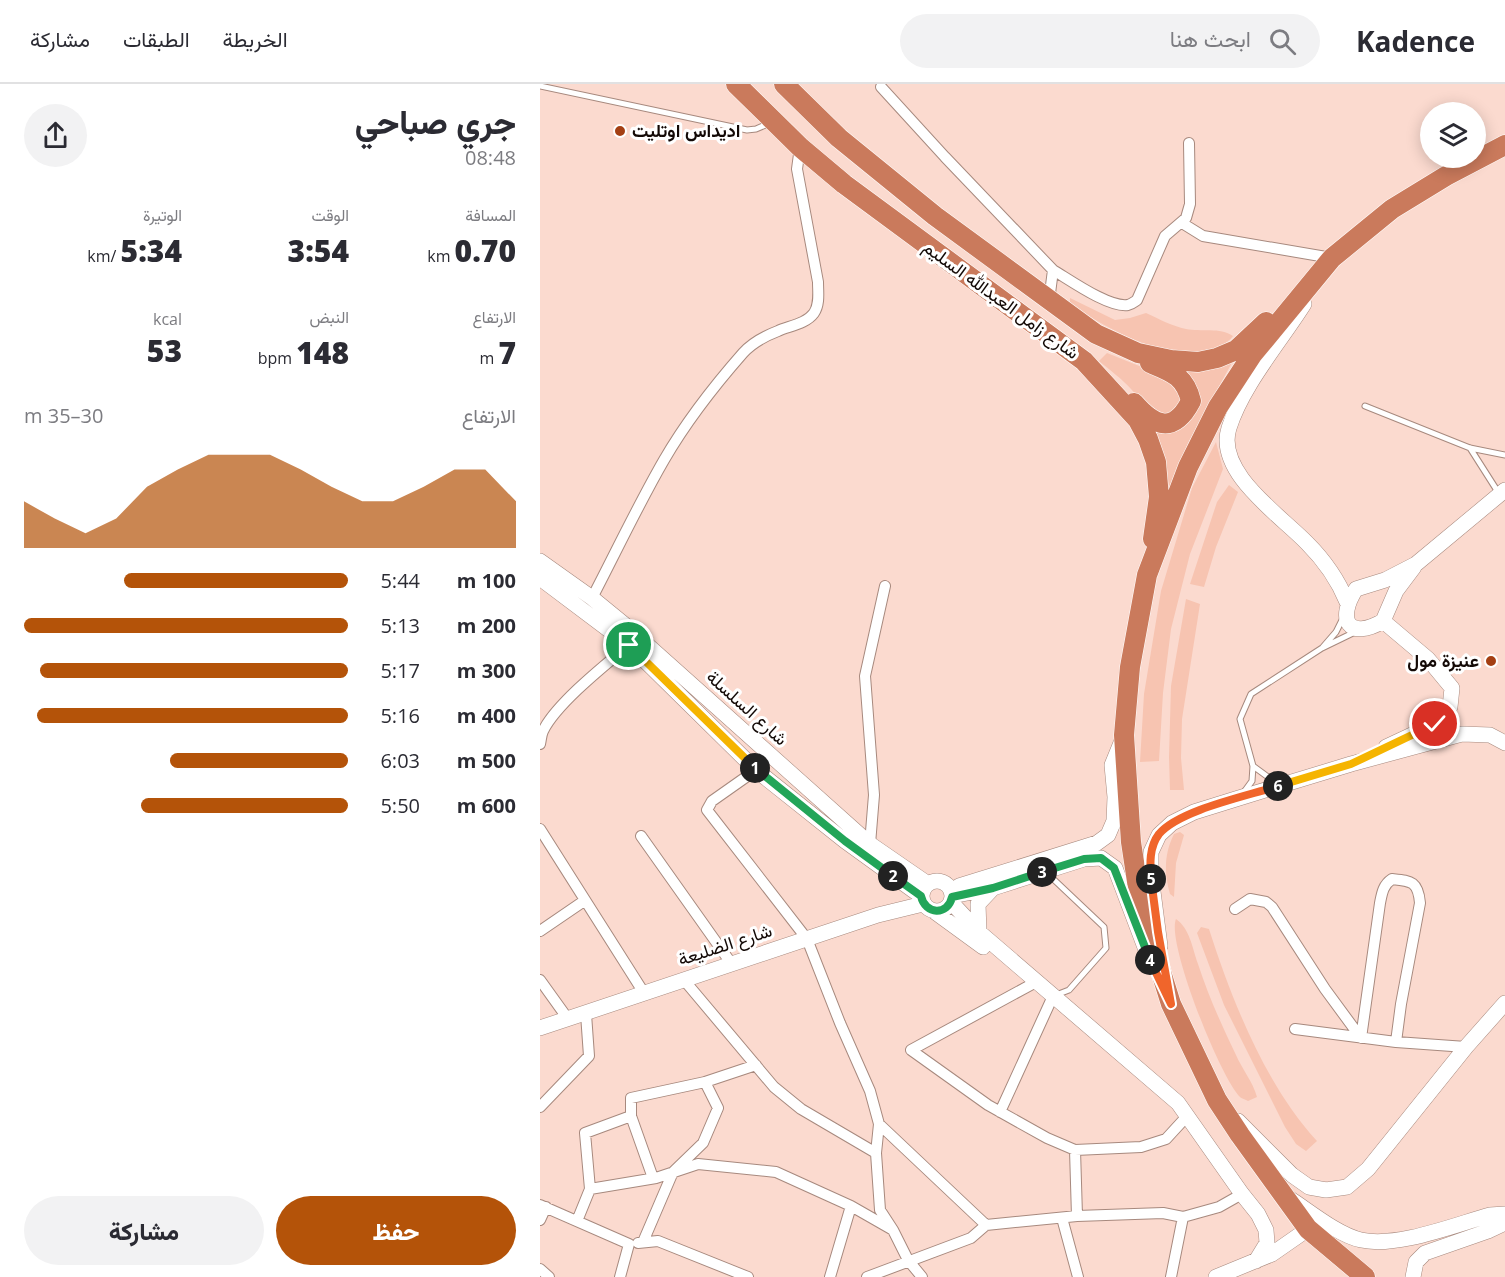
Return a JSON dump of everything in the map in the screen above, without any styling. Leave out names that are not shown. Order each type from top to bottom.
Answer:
[{"type":"highway","name":"شارع زامل العبدالله السليم","points":[[736,84],[800,147],[844,184],[1084,361],[1138,420],[1156,462],[1160,497],[1147,575]]},
{"type":"highway","name":"شارع زامل العبدالله السليم","points":[[784,84],[840,138],[935,216],[1096,334],[1138,353],[1171,360],[1198,362],[1217,358],[1236,350],[1332,258]]},
{"type":"highway","points":[[1365,1277],[1308,1229],[1282,1193],[1217,1100],[1171,1004],[1142,908],[1131,842],[1124,735],[1130,667],[1147,575],[1188,467],[1218,407],[1252,356],[1332,258],[1392,209],[1446,176],[1505,145]]},
{"type":"highway","points":[[1084,361],[1117,384],[1146,417],[1161,423],[1175,422],[1184,416],[1191,401],[1188,388],[1179,377],[1120,350],[1096,334]]},
{"type":"street","points":[[881,85],[945,157],[1053,270],[1112,302],[1128,305],[1137,300],[1166,236],[1186,218],[1190,204],[1189,143]]},
{"type":"street","points":[[592,597],[664,460],[684,428],[715,388],[745,351],[756,342],[806,321],[814,312],[818,301],[818,282],[797,169],[800,147]]},
{"type":"street","points":[[1182,223],[1203,236],[1332,258],[1234,413],[1226,445],[1230,460],[1240,478],[1308,544],[1337,579],[1348,621],[1358,630],[1369,629],[1383,621],[1396,591],[1416,564]]},
{"type":"street","points":[[1049,301],[1053,270]]},
{"type":"street","points":[[1346,608],[1356,589],[1385,580],[1416,564],[1502,492]]},
{"type":"street","name":"شارع السلسلة","points":[[540,561],[592,597],[674,667],[870,844],[927,899]]},
{"type":"street","name":"شارع السلسلة","points":[[540,578],[629,645],[756,770],[845,841],[927,899]]},
{"type":"street","points":[[870,844],[874,795],[865,676],[885,586]]},
{"type":"street","points":[[1351,764],[1435,724],[1450,707],[1452,688],[1428,659],[1383,621]]},
{"type":"street","points":[[540,744],[543,731],[558,711],[592,675],[629,645]]},
{"type":"street","points":[[1171,1004],[1158,932],[1151,876],[1151,852],[1159,835],[1172,823],[1194,812],[1294,781],[1462,734],[1490,735],[1505,743]]},
{"type":"street","points":[[927,899],[945,909],[951,896],[1097,843],[1108,835],[1114,821],[1112,765],[1124,735]]},
{"type":"street","points":[[756,770],[712,801],[707,810],[807,939],[870,1091],[879,1124],[876,1153],[880,1210],[908,1260],[921,1277]]},
{"type":"street","points":[[540,829],[644,993]]},
{"type":"street","points":[[641,836],[731,963]]},
{"type":"street","points":[[951,896],[999,886],[1084,859],[1101,858],[1114,868],[1133,920],[1171,1004]]},
{"type":"street","points":[[1361,1038],[1380,903],[1386,882],[1392,879],[1415,884],[1419,891],[1420,903],[1396,1042]]},
{"type":"street","points":[[927,899],[940,881],[979,932],[1178,1103],[1258,1214],[1266,1230],[1267,1243],[1256,1261]]},
{"type":"street","points":[[979,932],[978,904],[999,886]]},
{"type":"street","points":[[927,899],[998,958],[1036,982]]},
{"type":"street","name":"شارع الضليعة","points":[[540,1028],[927,899]]},
{"type":"street","points":[[1234,909],[1250,900],[1266,902],[1272,907],[1324,989],[1361,1038]]},
{"type":"street","points":[[540,931],[585,901]]},
{"type":"street","points":[[540,980],[568,1019]]},
{"type":"street","points":[[684,980],[774,1087],[801,1109],[876,1153]]},
{"type":"street","points":[[1036,982],[911,1050],[1000,1112],[1047,1138],[1075,1150],[1142,1147],[1166,1139],[1188,1115]]},
{"type":"street","points":[[1000,1112],[1053,996]]},
{"type":"street","points":[[1217,1100],[1292,1175],[1309,1187],[1326,1190],[1347,1187],[1368,1169],[1466,1047],[1505,1003]]},
{"type":"street","points":[[540,1107],[589,1056],[586,1014]]},
{"type":"street","points":[[1295,1029],[1396,1042],[1466,1047]]},
{"type":"street","points":[[653,1178],[631,1116],[632,1098],[705,1082],[756,1065]]},
{"type":"street","points":[[643,1242],[673,1172],[703,1143],[718,1108],[705,1082]]},
{"type":"street","points":[[577,1221],[590,1189],[585,1133],[631,1116]]},
{"type":"street","points":[[879,1124],[986,1225]]},
{"type":"street","points":[[1075,1150],[1077,1216]]},
{"type":"street","points":[[590,1189],[653,1178],[698,1164],[776,1172],[851,1206],[893,1230]]},
{"type":"street","points":[[1282,1193],[1338,1230],[1360,1240],[1393,1241],[1490,1215],[1505,1214]]},
{"type":"street","points":[[867,1277],[970,1238],[986,1225],[1077,1216],[1163,1213],[1183,1217],[1219,1207],[1242,1194]]},
{"type":"street","points":[[540,1220],[543,1206],[629,1244],[658,1240],[748,1277]]},
{"type":"street","points":[[830,1277],[851,1206]]},
{"type":"street","points":[[1171,1277],[1183,1217]]},
{"type":"street","points":[[1062,1218],[1078,1277]]},
{"type":"street","points":[[1413,1277],[1416,1262],[1425,1253],[1488,1232],[1505,1222]]},
{"type":"street","points":[[1216,1277],[1272,1254],[1308,1229]]},
{"type":"street","points":[[620,1277],[629,1244]]},
{"type":"street","points":[[540,1269],[549,1277]]},
{"type":"lane","points":[[540,86],[747,129],[756,129],[774,122]]},
{"type":"lane","points":[[1365,406],[1470,448],[1505,455]]},
{"type":"lane","points":[[1470,448],[1502,492]]},
{"type":"lane","points":[[1322,648],[1336,632],[1346,608]]},
{"type":"lane","points":[[1239,798],[1252,781],[1253,766],[1240,718],[1251,694],[1322,648],[1358,630]]},
{"type":"lane","points":[[1253,766],[1268,777],[1294,781]]},
{"type":"lane","points":[[999,886],[1016,885],[1049,875],[1104,927],[1106,948],[1069,990],[1053,996]]},
{"type":"shaded area","points":[[1070,298],[1115,320],[1146,313],[1181,328],[1210,330],[1233,336],[1217,348],[1205,351],[1187,352],[1151,346],[1118,332],[1070,305]]},
{"type":"shaded area","points":[[1107,353],[1174,380],[1182,396],[1177,410],[1157,417],[1124,382],[1099,361]]},
{"type":"shaded area","points":[[1234,359],[1189,441],[1167,492],[1150,425],[1179,428],[1189,420],[1198,406],[1194,393],[1176,369]]},
{"type":"shaded area","points":[[1216,442],[1223,469],[1190,554],[1171,629],[1163,693],[1159,761],[1140,762],[1144,694],[1161,591],[1192,488]]},
{"type":"shaded area","points":[[1229,485],[1238,492],[1216,547],[1204,587],[1190,584],[1217,502]]},
{"type":"shaded area","points":[[1186,599],[1200,604],[1182,719],[1181,758],[1184,790],[1170,790],[1171,686]]},
{"type":"shaded area","points":[[1180,832],[1184,835],[1176,863],[1174,897],[1170,894],[1168,886],[1166,864],[1168,849],[1174,834]]},
{"type":"shaded area","points":[[1176,919],[1188,933],[1216,1010],[1238,1060],[1255,1091],[1257,1097],[1248,1101],[1240,1097],[1231,1085],[1208,1038],[1179,954],[1175,932]]},
{"type":"shaded area","points":[[1201,927],[1209,929],[1228,985],[1266,1069],[1299,1119],[1317,1141],[1306,1151],[1296,1144],[1285,1127],[1224,1005],[1197,933]]},
{"type":"place","name":"اديداس اوتليت","points":[[620,131]]},
{"type":"place","name":"عنيزة مول","points":[[1491,661]]},
{"type":"route","points":[[629,645],[756,770],[845,841],[921,896],[923,904],[930,910],[935,912],[945,909],[949,906],[952,897],[993,888],[1084,859],[1101,858],[1114,868],[1133,920],[1171,1004],[1151,876],[1151,852],[1159,835],[1172,823],[1194,812],[1351,764],[1435,724]]}]
